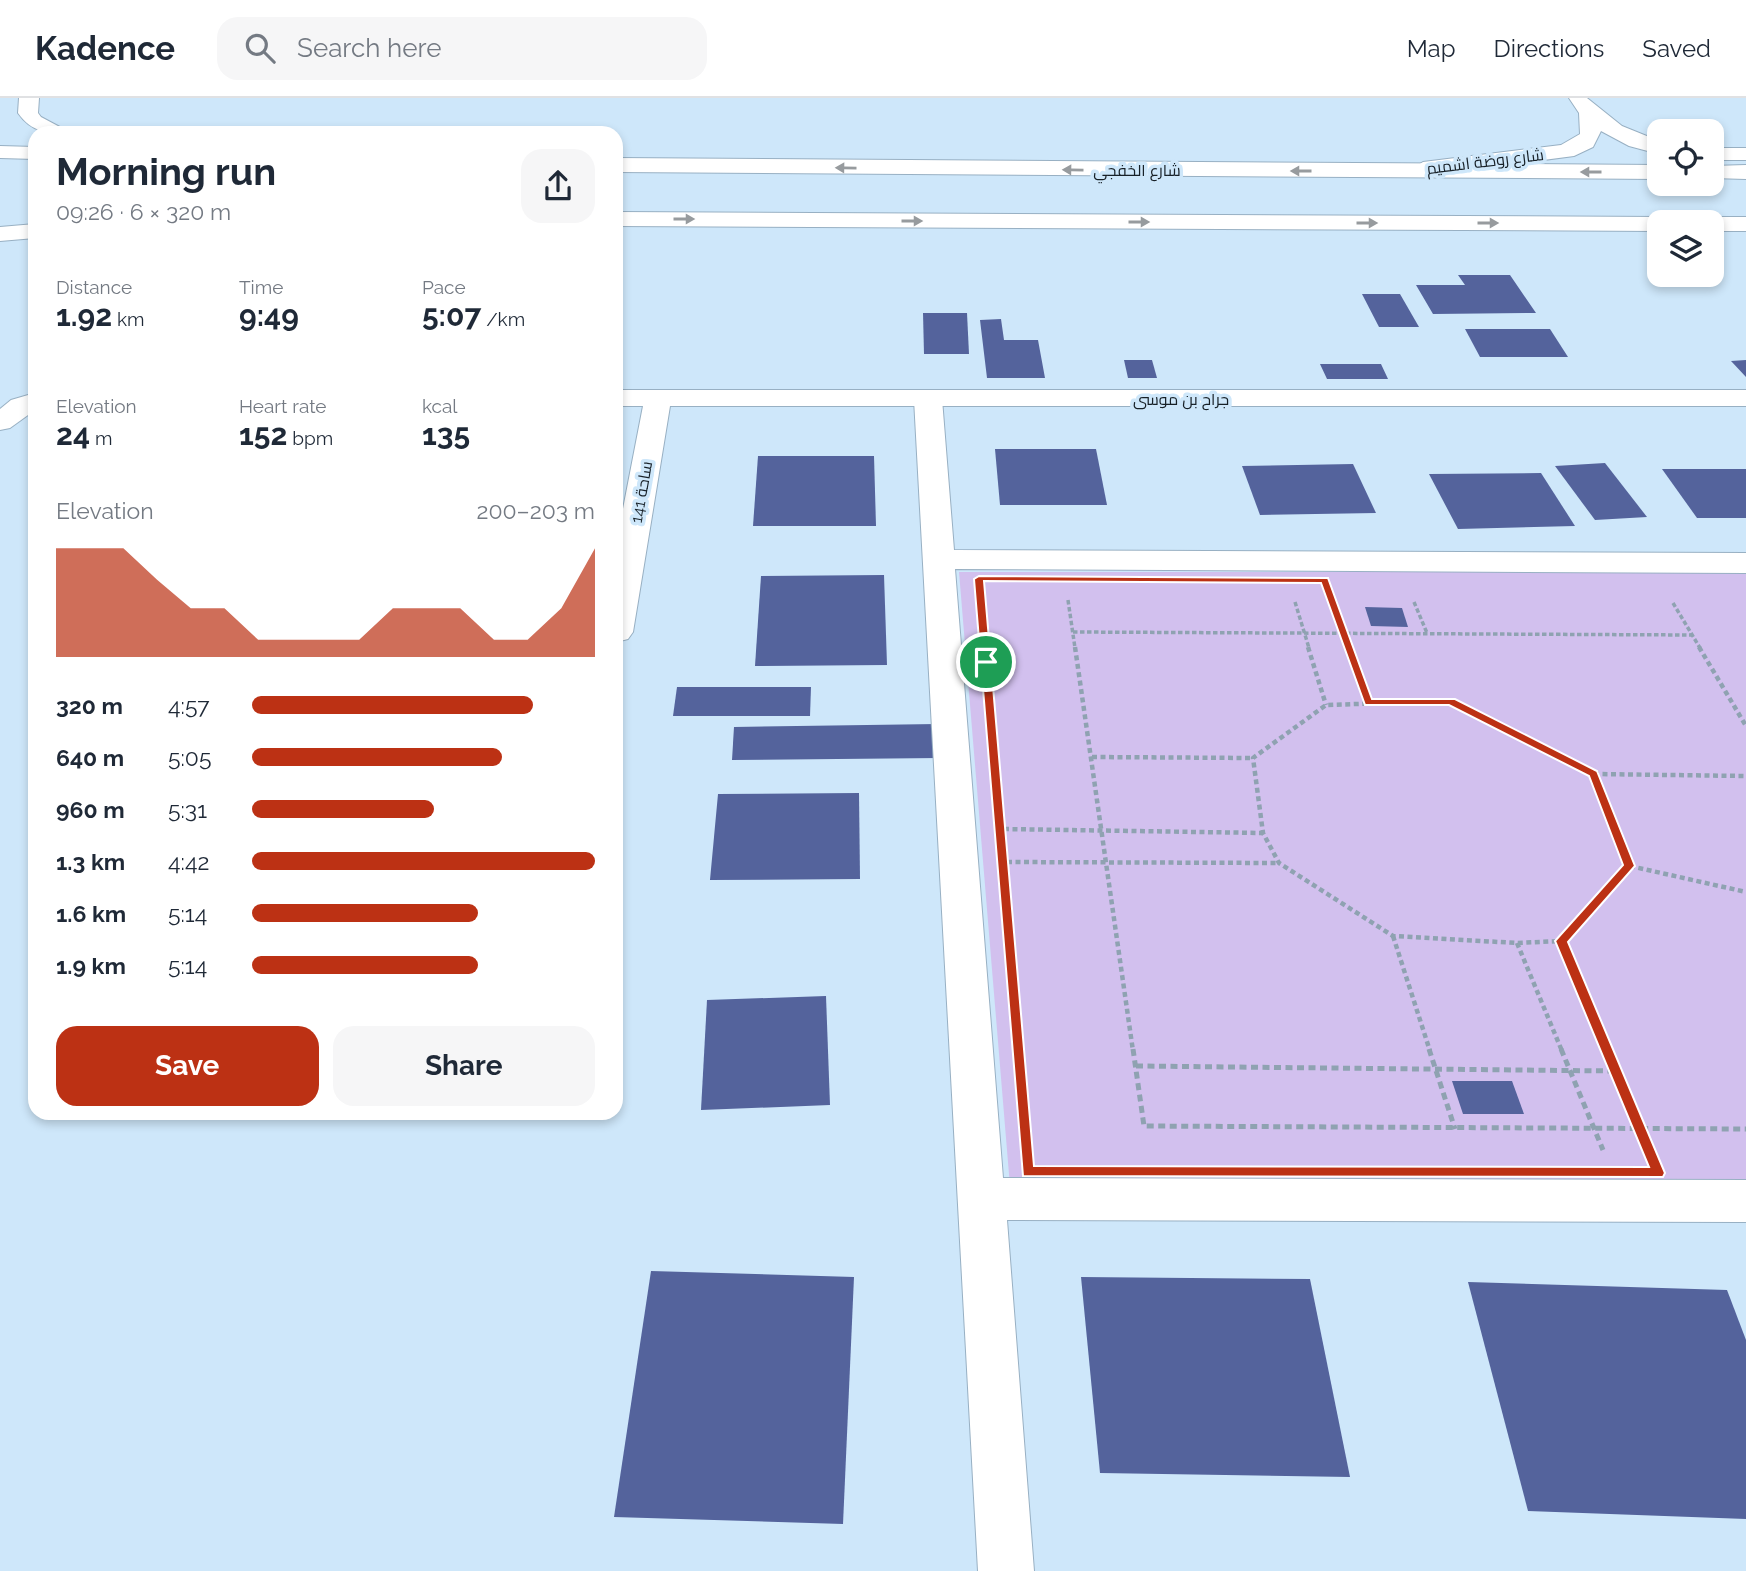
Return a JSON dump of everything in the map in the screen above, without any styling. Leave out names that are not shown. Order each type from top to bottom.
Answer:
[{"type":"main road","points":[[29,98],[28,113],[34,121],[45,126]]},
{"type":"main road","name":"شارع روضة اشميم","points":[[1583,105],[1637,143],[1647,145]]},
{"type":"main road","name":"شارع روضة اشميم","points":[[1393,172],[1497,162],[1566,151],[1585,142],[1591,135],[1583,105]]},
{"type":"main road","points":[[0,152],[28,153]]},
{"type":"main road","points":[[1724,154],[1746,154]]},
{"type":"main road","name":"شارع الخفجي","points":[[623,165],[1647,172]]},
{"type":"main road","points":[[623,182],[706,166]]},
{"type":"main road","points":[[1724,172],[1746,172]]},
{"type":"main road","points":[[623,219],[1647,224]]},
{"type":"main road","points":[[1724,224],[1746,224]]},
{"type":"main road","points":[[0,234],[28,232]]},
{"type":"main road","name":"جراح بن موسى","points":[[623,398],[1746,398]]},
{"type":"main road","name":"ساحة 141","points":[[623,590],[658,398]]},
{"type":"main road","points":[[928,399],[1006,1571]]},
{"type":"main road","points":[[0,422],[28,404]]},
{"type":"main road","points":[[937,559],[1746,563]]},
{"type":"main road","points":[[980,1199],[1746,1202]]},
{"type":"path","points":[[1328,590],[1368,702]]},
{"type":"path","points":[[1292,591],[1326,705]]},
{"type":"path","points":[[1666,592],[1746,726]]},
{"type":"path","points":[[1081,600],[1068,600],[1108,862],[1144,1126],[1746,1129]]},
{"type":"path","points":[[1320,600],[1345,600]]},
{"type":"path","points":[[1400,600],[1427,600]]},
{"type":"path","points":[[1413,600],[1427,633]]},
{"type":"path","points":[[1282,601],[1307,601]]},
{"type":"path","points":[[1073,632],[1692,635]]},
{"type":"path","points":[[1092,757],[1254,758],[1326,705],[1451,701],[1594,774],[1746,776]]},
{"type":"path","points":[[1254,758],[1263,833],[1279,863],[1393,936],[1517,943],[1561,941],[1630,866]]},
{"type":"path","points":[[1594,774],[1630,866]]},
{"type":"path","points":[[1000,840],[999,829],[1263,833]]},
{"type":"path","points":[[1002,862],[1279,863]]},
{"type":"path","points":[[1630,866],[1746,892]]},
{"type":"path","points":[[1393,936],[1455,1129]]},
{"type":"path","points":[[1561,941],[1654,1162]]},
{"type":"path","points":[[1517,943],[1609,1162]]},
{"type":"path","points":[[1136,1066],[1615,1071]]},
{"type":"shaded area","points":[[959,572],[1746,572],[1746,1188],[1010,1186]]},
{"type":"building","points":[[1458,275],[1510,275],[1536,313],[1433,314],[1416,285],[1465,285]]},
{"type":"building","points":[[1362,294],[1400,294],[1419,327],[1379,327]]},
{"type":"building","points":[[923,313],[967,313],[969,354],[924,354]]},
{"type":"building","points":[[1001,319],[1004,340],[1038,340],[1045,378],[987,378],[980,320]]},
{"type":"building","points":[[1465,329],[1550,329],[1568,357],[1480,357]]},
{"type":"building","points":[[1124,360],[1152,360],[1157,378],[1128,378]]},
{"type":"building","points":[[1746,360],[1746,377],[1731,361]]},
{"type":"building","points":[[1320,364],[1381,364],[1388,379],[1327,379]]},
{"type":"building","points":[[995,449],[1096,449],[1107,505],[1000,505]]},
{"type":"building","points":[[758,456],[874,456],[876,526],[753,526]]},
{"type":"building","points":[[1605,463],[1647,517],[1595,520],[1555,466]]},
{"type":"building","points":[[1353,464],[1376,513],[1260,515],[1242,466]]},
{"type":"building","points":[[1662,469],[1746,469],[1746,518],[1697,518]]},
{"type":"building","points":[[1541,473],[1575,526],[1458,529],[1429,474]]},
{"type":"building","points":[[884,575],[887,665],[755,666],[761,576]]},
{"type":"building","points":[[1365,607],[1402,608],[1408,627],[1371,626]]},
{"type":"building","points":[[677,687],[811,687],[810,716],[673,716]]},
{"type":"building","points":[[937,724],[939,758],[732,760],[734,727]]},
{"type":"building","points":[[859,793],[860,879],[710,880],[718,794]]},
{"type":"building","points":[[826,996],[830,1105],[701,1110],[707,1000]]},
{"type":"building","points":[[1452,1081],[1512,1081],[1524,1114],[1463,1114]]},
{"type":"building","points":[[651,1271],[854,1277],[843,1524],[614,1517]]},
{"type":"building","points":[[1081,1277],[1310,1279],[1350,1477],[1100,1473]]},
{"type":"building","points":[[1468,1282],[1727,1290],[1746,1340],[1746,1519],[1528,1511]]},
{"type":"route","points":[[979,579],[1325,580],[1368,702],[1451,701],[1594,774],[1630,866],[1561,941],[1658,1173],[1027,1172],[986,662],[979,579]]}]
